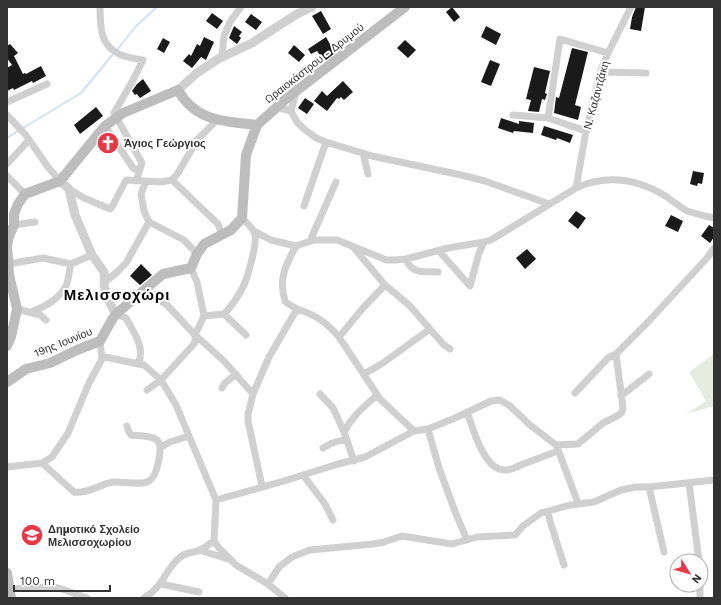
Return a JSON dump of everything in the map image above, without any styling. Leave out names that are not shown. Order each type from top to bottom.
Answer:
[{"type":"main road","name":"Ωραιοκάστρου - Δρυμού","points":[[257,125],[276,107],[336,59],[405,7]]},
{"type":"main road","points":[[7,346],[17,309],[8,272],[7,246],[8,239],[14,225],[10,212],[25,194],[60,181],[105,126],[130,109],[178,90],[196,111],[203,115],[217,120],[257,125],[246,155],[242,218],[231,230],[204,244],[197,254],[191,268]]},
{"type":"main road","name":"19ης Ιουνίου","points":[[7,382],[26,369],[50,363],[100,341],[116,314],[145,291],[163,274],[191,268]]},
{"type":"main road","points":[[7,573],[9,592]]},
{"type":"street","points":[[100,7],[100,31],[112,49],[124,56],[143,60],[134,80],[114,113],[142,163],[136,181]]},
{"type":"street","points":[[222,56],[224,36],[230,22],[241,7]]},
{"type":"street","points":[[178,90],[197,73],[222,56],[252,44],[297,14],[312,7]]},
{"type":"street","name":"Ν. Καζαντζάκη","points":[[576,188],[586,131],[601,72],[608,53],[631,7]]},
{"type":"street","points":[[548,118],[560,39],[608,53]]},
{"type":"street","points":[[601,72],[646,73]]},
{"type":"street","points":[[7,102],[48,84]]},
{"type":"street","points":[[296,92],[291,111],[297,122],[316,138],[363,153],[484,181],[549,204]]},
{"type":"street","points":[[276,107],[291,111]]},
{"type":"street","points":[[513,115],[548,118],[586,131]]},
{"type":"street","points":[[9,117],[27,137],[48,167],[60,181],[69,189],[84,198],[110,208],[112,207],[126,180],[160,182],[172,180],[178,173],[197,140],[217,120]]},
{"type":"street","points":[[105,126],[133,168],[139,171]]},
{"type":"street","points":[[7,164],[27,137]]},
{"type":"street","points":[[304,206],[326,142]]},
{"type":"street","points":[[363,153],[368,174]]},
{"type":"street","points":[[7,176],[25,194]]},
{"type":"street","points":[[172,180],[218,224],[221,232],[218,236]]},
{"type":"street","points":[[254,232],[271,240],[296,246],[310,241],[337,240],[386,260],[406,259],[491,240],[576,188],[589,182],[602,180],[626,180],[642,185],[686,210],[714,218]]},
{"type":"street","points":[[146,181],[141,194],[144,211],[149,222],[184,240],[197,254]]},
{"type":"street","points":[[310,241],[336,182]]},
{"type":"street","points":[[69,189],[75,216],[92,255],[104,272],[104,283],[107,298],[116,314],[126,318],[138,342],[141,353],[138,364]]},
{"type":"street","points":[[204,316],[224,314],[230,308],[243,287],[254,252],[256,236],[242,218]]},
{"type":"street","points":[[14,225],[35,222]]},
{"type":"street","points":[[104,283],[126,263],[149,222]]},
{"type":"street","points":[[439,251],[470,286],[478,253],[484,242]]},
{"type":"street","points":[[296,246],[285,265],[282,275],[284,300],[287,304],[311,314],[329,325],[339,337],[384,404],[414,431]]},
{"type":"street","points":[[354,248],[385,285],[409,305],[444,345],[450,349]]},
{"type":"street","points":[[575,393],[608,358],[616,354],[648,322],[707,258],[714,248]]},
{"type":"street","points":[[8,272],[43,258],[71,264],[92,255]]},
{"type":"street","points":[[406,259],[409,266],[413,270],[438,272]]},
{"type":"street","points":[[31,312],[49,304],[59,295],[67,284],[71,264]]},
{"type":"street","points":[[147,390],[161,380],[195,342],[195,335],[204,316],[197,282],[191,268]]},
{"type":"street","points":[[339,337],[363,308],[385,285]]},
{"type":"street","points":[[145,291],[167,305],[195,335],[224,361],[253,394]]},
{"type":"street","points":[[17,309],[40,315],[46,320]]},
{"type":"street","points":[[262,486],[248,421],[248,414],[253,394],[269,357],[297,309]]},
{"type":"street","points":[[224,314],[246,335]]},
{"type":"street","points":[[364,374],[383,364],[430,329]]},
{"type":"street","points":[[7,467],[42,463],[52,457],[68,433],[89,383],[102,359],[100,341]]},
{"type":"street","points":[[467,412],[478,443],[486,458],[491,464],[498,468],[507,470],[557,448],[578,444],[603,423],[622,412],[623,408],[616,354]]},
{"type":"street","points":[[102,359],[105,357],[144,365],[161,380],[176,405],[216,500],[214,541],[229,560],[268,584],[285,598]]},
{"type":"street","points":[[222,388],[225,383],[236,374]]},
{"type":"street","points":[[621,396],[649,374]]},
{"type":"street","points":[[320,394],[333,408],[354,460]]},
{"type":"street","points":[[323,448],[345,435],[349,422],[377,395]]},
{"type":"street","points":[[216,500],[365,457],[414,431],[428,429],[491,401],[500,400],[510,406],[557,448],[578,504]]},
{"type":"street","points":[[42,463],[70,490],[78,493],[114,482],[142,483],[150,481],[156,472],[161,447],[157,441],[152,438],[131,435],[127,426]]},
{"type":"street","points":[[428,429],[456,514],[467,540]]},
{"type":"street","points":[[161,447],[170,442],[189,436]]},
{"type":"street","points":[[303,475],[325,504],[333,520]]},
{"type":"street","points":[[268,584],[279,567],[292,557],[310,550],[373,544],[402,536],[452,544],[482,537],[515,535],[532,519],[542,514],[570,505],[594,502],[621,490],[636,487],[714,480]]},
{"type":"street","points":[[689,483],[698,553]]},
{"type":"street","points":[[649,487],[664,552]]},
{"type":"street","points":[[548,512],[564,565]]},
{"type":"street","points":[[144,598],[161,584],[172,565],[179,558],[183,555],[199,550],[214,541]]},
{"type":"street","points":[[199,550],[229,560]]},
{"type":"street","points":[[161,584],[199,592]]},
{"type":"street","points":[[9,592],[48,587],[59,588],[87,598]]},
{"type":"shaded area","points":[[714,354],[714,406],[686,414],[706,401],[689,372]]},
{"type":"building","points":[[452,7],[460,17],[454,22],[446,12]]},
{"type":"building","points":[[636,7],[645,7],[641,31],[630,29],[632,17]]},
{"type":"building","points":[[321,11],[331,29],[323,34],[312,16]]},
{"type":"building","points":[[212,13],[223,21],[217,29],[206,21]]},
{"type":"building","points":[[251,14],[262,22],[256,30],[245,22]]},
{"type":"building","points":[[234,26],[242,32],[239,36],[241,38],[237,44],[229,38]]},
{"type":"building","points":[[486,26],[501,34],[496,45],[481,37]]},
{"type":"building","points":[[204,37],[214,42],[206,60],[201,57],[192,68],[183,61],[189,54],[191,56],[197,44],[200,46]]},
{"type":"building","points":[[326,37],[335,53],[326,60],[317,51],[311,54],[308,49]]},
{"type":"building","points":[[163,38],[170,42],[164,53],[157,49]]},
{"type":"building","points":[[405,40],[416,50],[408,58],[397,48]]},
{"type":"building","points":[[10,44],[18,53],[14,56],[23,74],[26,74],[41,66],[46,76],[33,83],[32,81],[14,90],[13,88],[7,91],[7,68],[12,65],[7,58],[7,46]]},
{"type":"building","points":[[294,45],[305,55],[299,62],[288,53]]},
{"type":"building","points":[[572,48],[588,52],[575,105],[581,107],[578,120],[554,113],[556,97],[559,98]]},
{"type":"building","points":[[490,60],[500,64],[491,86],[481,82]]},
{"type":"building","points":[[534,67],[550,71],[545,93],[547,94],[545,100],[542,99],[539,112],[528,111],[531,100],[526,99]]},
{"type":"building","points":[[143,79],[151,91],[140,98],[132,91]]},
{"type":"building","points":[[343,81],[353,92],[344,100],[341,97],[339,99],[337,98],[327,111],[314,101],[322,91],[327,96]]},
{"type":"building","points":[[305,98],[314,104],[307,114],[298,108]]},
{"type":"building","points":[[96,107],[103,116],[80,134],[74,125]]},
{"type":"building","points":[[501,118],[519,124],[519,121],[534,123],[533,133],[514,131],[513,133],[498,128]]},
{"type":"building","points":[[544,126],[573,135],[570,143],[557,138],[556,140],[541,135]]},
{"type":"building","points":[[693,171],[704,173],[702,184],[698,183],[697,186],[690,184]]},
{"type":"building","points":[[576,211],[586,218],[578,229],[568,221]]},
{"type":"building","points":[[671,215],[683,221],[678,232],[665,226]]},
{"type":"building","points":[[709,225],[714,228],[714,237],[710,243],[701,236]]},
{"type":"building","points":[[527,249],[536,259],[525,269],[516,258]]},
{"type":"building","points":[[141,264],[152,275],[140,285],[130,276]]},
{"type":"waterway","points":[[117,50],[136,26],[157,7]]},
{"type":"waterway","points":[[23,128],[81,93],[114,53]]},
{"type":"waterway","points":[[7,138],[19,130]]},
{"type":"place","name":"Άγιος Γεώργιος","points":[[108,143]]},
{"type":"place","name":"Δημοτικό Σχολείο Μελισσοχωρίου","points":[[32,535]]},
{"type":"district","name":"Μελισσοχώρι","points":[[117,295]]}]
